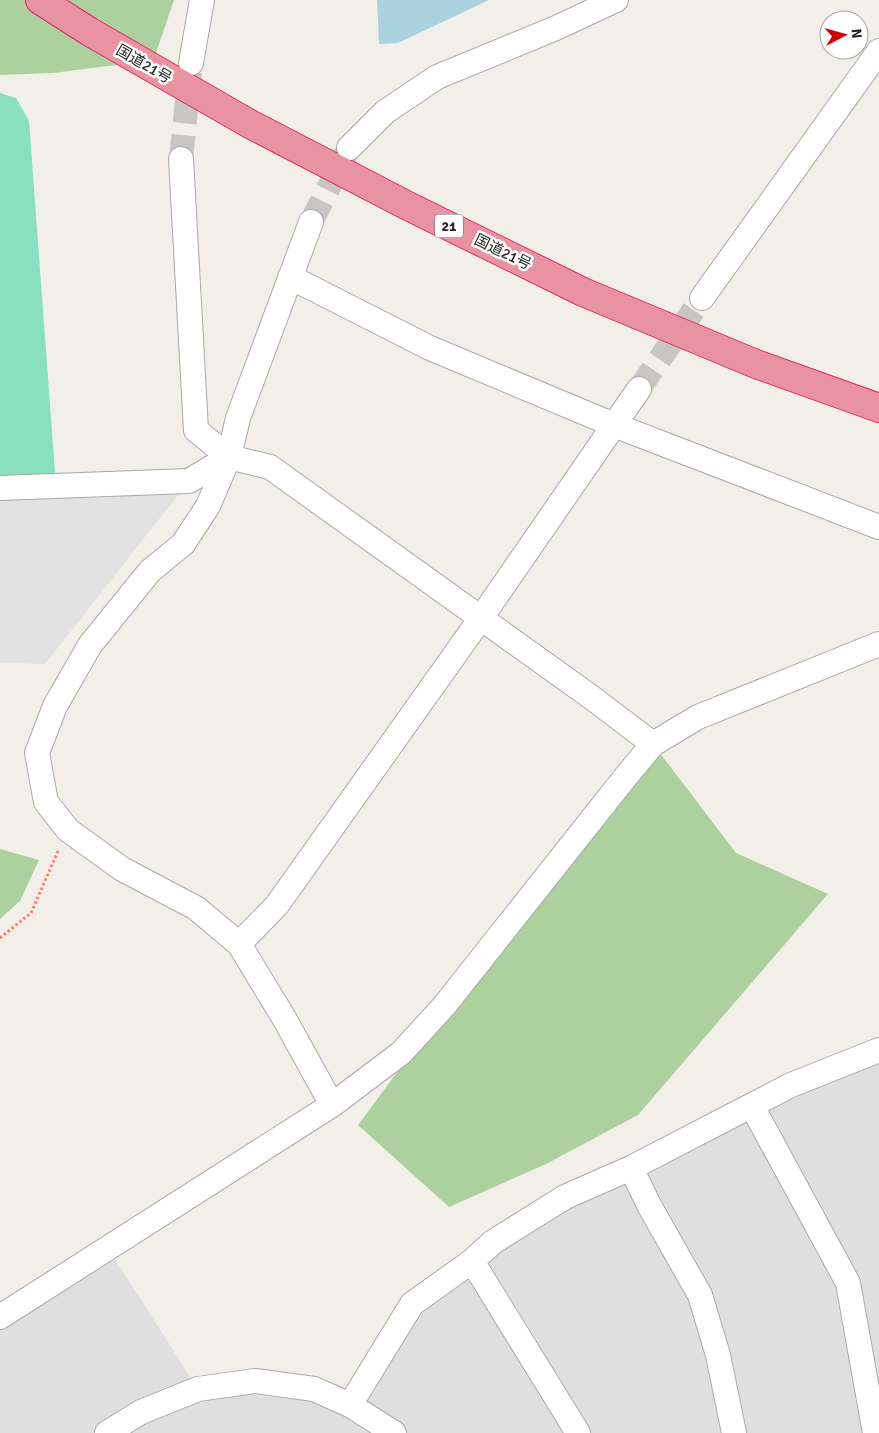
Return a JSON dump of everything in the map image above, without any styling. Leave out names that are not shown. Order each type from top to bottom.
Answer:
[{"type":"highway","name":"国道21号","points":[[40,0],[90,32],[250,124],[408,206],[583,292],[756,364],[879,408]]},
{"type":"street","points":[[191,63],[202,0]]},
{"type":"street","points":[[349,148],[385,112],[438,77],[556,28],[616,0]]},
{"type":"street","points":[[702,298],[879,51]]},
{"type":"street","points":[[181,159],[196,430],[229,457],[270,467],[591,697],[653,744]]},
{"type":"street","points":[[311,222],[238,418],[229,457],[208,506],[183,544],[150,570],[90,645],[55,706],[37,753],[46,802],[68,830],[122,869],[196,908],[239,944],[284,1018],[332,1105]]},
{"type":"street","points":[[290,277],[430,348],[614,425],[879,527]]},
{"type":"street","points":[[239,944],[277,904],[481,618],[639,389]]},
{"type":"street","points":[[0,488],[189,481],[229,457]]},
{"type":"street","points":[[0,1317],[332,1105],[401,1054],[444,1006],[653,744],[698,717],[879,644]]},
{"type":"street","points":[[350,1405],[412,1304],[472,1261],[493,1242],[565,1197],[631,1168],[792,1085],[879,1051]]},
{"type":"street","points":[[752,1106],[848,1283],[875,1433]]},
{"type":"street","points":[[631,1168],[650,1207],[700,1294],[718,1355],[734,1433]]},
{"type":"street","points":[[472,1261],[578,1433]]},
{"type":"street","points":[[107,1433],[141,1412],[198,1389],[255,1381],[314,1389],[350,1405],[394,1433]]},
{"type":"path","points":[[0,938],[31,913],[68,830]]},
{"type":"shaded area","points":[[189,481],[45,664],[0,663],[0,496]]},
{"type":"shaded area","points":[[879,1049],[879,1433],[0,1433],[0,1317],[108,1248],[198,1389],[350,1405],[412,1304],[631,1168]]},
{"type":"green space","points":[[0,0],[174,0],[155,60],[53,73],[0,75]]},
{"type":"green space","points":[[0,93],[16,98],[29,121],[56,486],[0,488]]},
{"type":"green space","points":[[653,744],[736,853],[828,894],[638,1115],[546,1164],[449,1207],[358,1125],[478,963]]},
{"type":"green space","points":[[0,849],[39,860],[20,901],[0,919]]},
{"type":"water","points":[[377,0],[489,0],[398,43],[379,44]]},
{"type":"tunnel","points":[[181,159],[190,72]]},
{"type":"tunnel","points":[[311,222],[347,152]]},
{"type":"tunnel","points":[[639,389],[702,298]]}]
